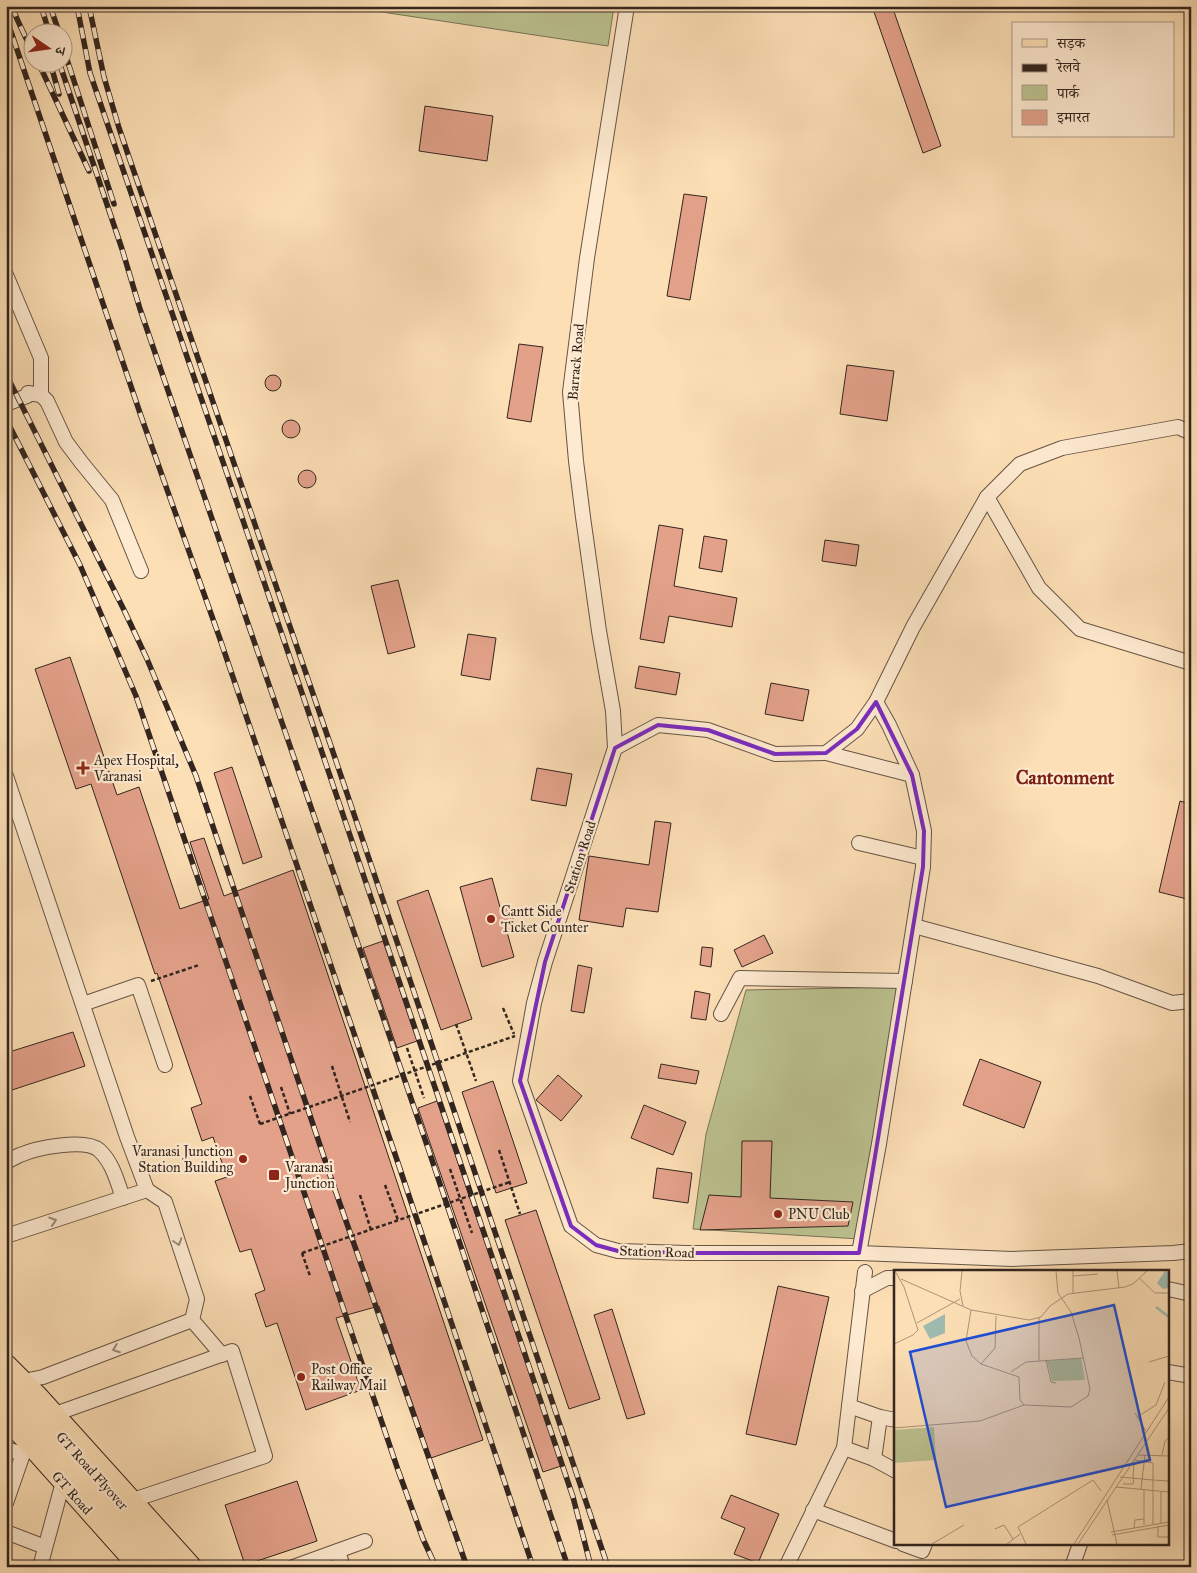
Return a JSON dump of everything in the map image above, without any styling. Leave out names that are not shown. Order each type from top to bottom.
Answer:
[{"type":"highway","name":"GT Road Flyover","points":[[15,1379],[177,1567]]},
{"type":"highway","name":"GT Road Flyover","points":[[6,1400],[155,1567]]},
{"type":"main road","points":[[6,1363],[15,1379],[55,1414],[193,1567]]},
{"type":"main road","name":"GT Road","points":[[6,1419],[26,1450],[63,1482],[138,1567]]},
{"type":"street","name":"Barrack Road","points":[[616,748],[613,711],[599,631],[581,499],[570,392],[587,258],[627,6]]},
{"type":"street","points":[[6,275],[41,358],[41,395]]},
{"type":"street","points":[[9,406],[27,396],[28,393],[41,395],[47,401],[66,442],[112,500],[141,571]]},
{"type":"street","points":[[826,753],[857,729],[876,702],[913,627],[987,497],[1020,464],[1062,448],[1178,428],[1191,433]]},
{"type":"street","points":[[987,497],[1039,588],[1080,628],[1191,663]]},
{"type":"street","points":[[859,1253],[923,867],[924,831],[912,775],[876,702]]},
{"type":"street","points":[[616,748],[658,725],[708,730],[774,754],[826,753],[912,775]]},
{"type":"street","name":"Station Road","points":[[616,748],[545,962],[534,1003],[520,1081],[571,1226],[596,1246],[618,1251],[859,1253],[1012,1259],[1191,1251]]},
{"type":"street","points":[[6,776],[127,1137],[147,1190],[165,1202],[197,1299],[192,1320]]},
{"type":"street","points":[[859,843],[923,858]]},
{"type":"street","points":[[914,926],[1098,976],[1172,1003],[1191,1001]]},
{"type":"street","points":[[722,1014],[740,978],[905,981]]},
{"type":"street","points":[[82,1004],[138,985],[165,1065]]},
{"type":"street","points":[[6,1162],[20,1154],[60,1145],[81,1144],[97,1149],[111,1165],[123,1198]]},
{"type":"street","points":[[6,1236],[147,1190]]},
{"type":"street","points":[[802,1567],[787,1564],[844,1448],[865,1272]]},
{"type":"street","points":[[862,1291],[887,1278],[894,1278]]},
{"type":"street","points":[[1170,1290],[1191,1294]]},
{"type":"street","points":[[192,1320],[222,1355]]},
{"type":"street","points":[[15,1379],[43,1377],[192,1320]]},
{"type":"street","points":[[55,1414],[232,1351],[264,1456],[133,1500]]},
{"type":"street","points":[[1170,1372],[1191,1376]]},
{"type":"street","points":[[849,1406],[880,1417],[894,1420]]},
{"type":"street","points":[[874,1459],[880,1417]]},
{"type":"street","points":[[844,1448],[874,1459],[894,1470]]},
{"type":"street","points":[[6,1449],[26,1450],[6,1504]]},
{"type":"street","points":[[40,1567],[63,1482]]},
{"type":"street","points":[[813,1510],[894,1540]]},
{"type":"street","points":[[6,1532],[45,1547]]},
{"type":"street","points":[[293,1567],[365,1541]]},
{"type":"street","points":[[908,1546],[922,1551],[924,1546]]},
{"type":"street","points":[[1072,1567],[1079,1546]]},
{"type":"street","points":[[338,1551],[343,1567]]},
{"type":"path","points":[[138,985],[199,965]]},
{"type":"path","points":[[250,1096],[260,1124],[415,1071],[515,1036],[503,1008]]},
{"type":"path","points":[[456,1024],[476,1081]]},
{"type":"path","points":[[408,1048],[424,1098]]},
{"type":"path","points":[[332,1066],[350,1122]]},
{"type":"path","points":[[281,1087],[290,1114]]},
{"type":"path","points":[[499,1150],[520,1214]]},
{"type":"path","points":[[450,1169],[472,1234]]},
{"type":"path","points":[[310,1276],[302,1253],[510,1182]]},
{"type":"path","points":[[386,1185],[398,1220]]},
{"type":"path","points":[[360,1195],[371,1230]]},
{"type":"highlighted area","points":[[876,702],[912,775],[924,831],[923,867],[859,1253],[618,1251],[596,1245],[571,1226],[520,1081],[545,962],[615,748],[658,725],[708,730],[775,754],[826,753],[857,729]]},
{"type":"green space","points":[[363,6],[614,6],[608,46],[362,9]]},
{"type":"green space","points":[[898,987],[860,1239],[693,1229],[706,1134],[746,990]]},
{"type":"building","points":[[872,6],[892,6],[941,146],[923,153]]},
{"type":"building","points":[[425,106],[493,116],[487,161],[419,151]]},
{"type":"building","points":[[684,194],[707,197],[690,300],[667,296]]},
{"type":"building","points":[[519,344],[543,347],[531,422],[507,418]]},
{"type":"building","points":[[847,365],[894,371],[887,421],[840,414]]},
{"type":"building","points":[[270,375],[276,375],[281,380],[279,389],[270,391],[265,386],[265,380]]},
{"type":"building","points":[[291,420],[297,423],[300,429],[297,435],[291,438],[285,435],[282,429],[285,423]]},
{"type":"building","points":[[307,470],[313,473],[316,479],[313,485],[307,488],[301,485],[298,479],[301,473]]},
{"type":"building","points":[[659,525],[683,529],[674,586],[737,598],[732,627],[669,616],[664,643],[640,639]]},
{"type":"building","points":[[704,536],[727,540],[722,572],[699,568]]},
{"type":"building","points":[[825,540],[859,545],[856,566],[822,561]]},
{"type":"building","points":[[398,580],[415,647],[388,654],[371,586]]},
{"type":"building","points":[[468,634],[496,638],[490,680],[461,675]]},
{"type":"building","points":[[70,657],[117,795],[139,787],[180,909],[209,899],[190,842],[204,838],[224,896],[293,870],[483,1440],[431,1458],[379,1306],[336,1318],[361,1390],[306,1410],[277,1323],[266,1327],[255,1294],[265,1290],[251,1249],[240,1252],[215,1181],[227,1177],[213,1137],[202,1141],[191,1108],[202,1104],[157,973],[155,974],[91,784],[76,789],[35,669]]},
{"type":"building","points":[[639,666],[680,673],[676,695],[635,688]]},
{"type":"building","points":[[771,683],[809,690],[803,721],[765,714]]},
{"type":"building","points":[[232,767],[262,857],[243,864],[214,773]]},
{"type":"building","points":[[537,768],[572,774],[566,806],[531,800]]},
{"type":"building","points":[[1180,801],[1191,804],[1191,900],[1159,892]]},
{"type":"building","points":[[655,821],[671,823],[658,912],[626,908],[623,927],[579,920],[589,856],[649,865]]},
{"type":"building","name":"Cantt Side Ticket Counter","points":[[492,878],[500,907],[509,905],[516,930],[507,932],[514,957],[482,967],[460,887]]},
{"type":"building","points":[[428,890],[472,1019],[441,1030],[397,901]]},
{"type":"building","points":[[764,935],[773,953],[742,967],[734,950]]},
{"type":"building","points":[[383,941],[417,1041],[397,1048],[363,948]]},
{"type":"building","points":[[702,947],[713,948],[711,967],[700,965]]},
{"type":"building","points":[[578,965],[592,968],[584,1013],[571,1011]]},
{"type":"building","points":[[695,991],[710,994],[706,1020],[691,1018]]},
{"type":"building","points":[[73,1032],[85,1066],[6,1092],[6,1053]]},
{"type":"building","points":[[980,1059],[1041,1082],[1024,1128],[963,1105]]},
{"type":"building","points":[[661,1064],[699,1071],[696,1084],[658,1078]]},
{"type":"building","points":[[558,1075],[582,1096],[561,1121],[536,1100]]},
{"type":"building","points":[[493,1081],[527,1183],[496,1193],[462,1092]]},
{"type":"building","points":[[437,1101],[561,1466],[543,1472],[418,1108]]},
{"type":"building","points":[[644,1105],[686,1122],[673,1155],[631,1138]]},
{"type":"building","name":"PNU Club","points":[[742,1141],[772,1141],[770,1198],[853,1202],[848,1226],[700,1230],[709,1195],[741,1197]]},
{"type":"building","points":[[657,1168],[692,1173],[688,1203],[653,1198]]},
{"type":"building","points":[[536,1210],[600,1399],[569,1409],[505,1220]]},
{"type":"building","points":[[778,1286],[829,1297],[796,1445],[746,1434]]},
{"type":"building","points":[[612,1309],[645,1414],[627,1419],[594,1315]]},
{"type":"building","points":[[297,1481],[317,1541],[245,1565],[225,1505]]},
{"type":"building","points":[[731,1495],[779,1514],[758,1563],[734,1554],[745,1528],[721,1518]]},
{"type":"railway","points":[[12,6],[22,30]]},
{"type":"railway","points":[[41,6],[46,22]]},
{"type":"railway","points":[[50,6],[56,22]]},
{"type":"railway","points":[[77,6],[90,73],[303,696],[573,1497],[591,1567]]},
{"type":"railway","points":[[89,6],[104,77],[119,128],[334,755],[608,1567]]},
{"type":"railway","points":[[6,17],[141,416],[220,639],[533,1567]]},
{"type":"railway","points":[[43,72],[89,171]]},
{"type":"railway","points":[[53,72],[59,94]]},
{"type":"railway","points":[[62,72],[122,249],[140,309],[429,1151],[568,1567]]},
{"type":"railway","points":[[71,72],[114,204]]},
{"type":"railway","points":[[6,374],[124,610],[147,659],[196,776],[332,1181],[467,1567]]},
{"type":"railway","points":[[6,419],[80,565],[136,696],[398,1470],[423,1539],[436,1567]]},
{"type":"place","name":"Apex Hospital, Varanasi","points":[[83,768]]},
{"type":"place","name":"Cantt Side Ticket Counter","points":[[491,919]]},
{"type":"place","name":"Varanasi Junction Station Building","points":[[243,1159]]},
{"type":"place","name":"Varanasi Junction","points":[[274,1175]]},
{"type":"place","name":"PNU Club","points":[[778,1214]]},
{"type":"place","name":"Post Office Railway Mail","points":[[301,1377]]},
{"type":"district","name":"Cantonment","points":[[1065,777]]}]
